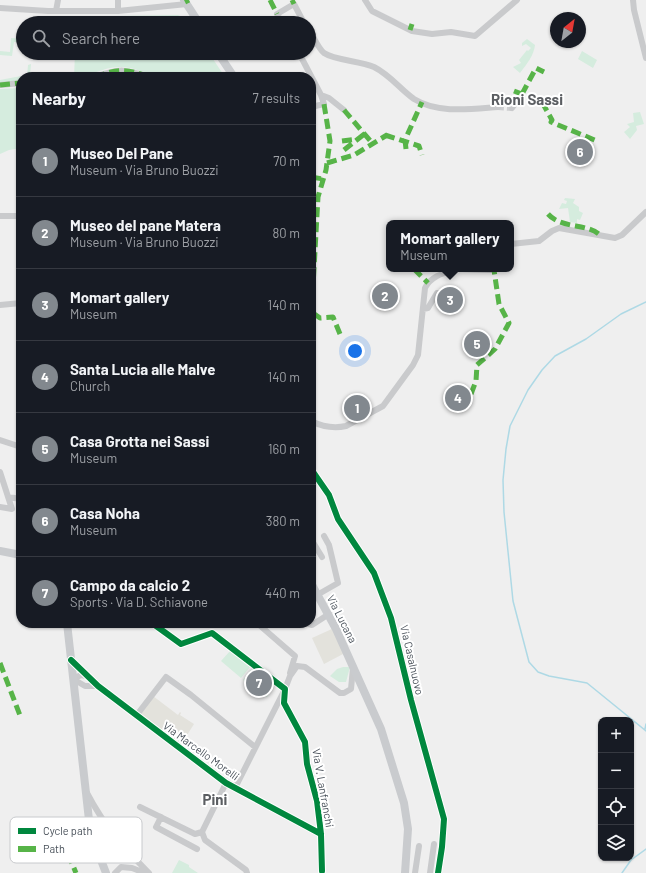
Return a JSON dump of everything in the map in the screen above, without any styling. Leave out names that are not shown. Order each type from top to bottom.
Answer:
[{"type":"street","points":[[56,11],[58,0]]},
{"type":"street","points":[[118,0],[118,11]]},
{"type":"street","points":[[365,0],[372,11],[412,32],[432,34],[451,32],[475,36],[517,0]]},
{"type":"street","points":[[633,0],[634,10],[646,58]]},
{"type":"street","points":[[0,8],[56,11],[118,11],[186,2],[195,16]]},
{"type":"street","points":[[278,16],[277,14],[294,4],[300,16]]},
{"type":"street","points":[[316,41],[324,52],[331,56],[365,63],[382,71],[415,99],[429,105],[468,109],[498,107]]},
{"type":"street","points":[[223,60],[231,72]]},
{"type":"street","points":[[303,60],[309,72]]},
{"type":"street","points":[[111,72],[117,70],[132,72]]},
{"type":"street","points":[[0,85],[16,83]]},
{"type":"street","points":[[316,84],[322,95],[324,104],[316,106]]},
{"type":"street","points":[[512,108],[522,94]]},
{"type":"street","points":[[322,95],[329,98],[344,110]]},
{"type":"street","points":[[514,244],[539,241],[552,231],[559,228],[615,238],[622,235],[646,212]]},
{"type":"street","points":[[0,216],[16,216]]},
{"type":"street","points":[[316,424],[320,426],[340,428],[386,404],[418,355],[425,288],[428,283],[436,277],[449,272]]},
{"type":"street","points":[[424,309],[428,308],[437,293],[451,297]]},
{"type":"street","points":[[0,308],[0,304],[16,303]]},
{"type":"street","points":[[0,440],[16,445]]},
{"type":"street","points":[[0,472],[12,509],[0,507]]},
{"type":"street","name":"Via Casalnuovo","points":[[316,476],[329,495],[338,520],[374,573],[391,618],[410,700],[444,819],[438,873]]},
{"type":"street","points":[[8,497],[16,498]]},
{"type":"street","points":[[317,595],[338,583],[329,545],[324,536]]},
{"type":"street","points":[[316,547],[322,557]]},
{"type":"street","points":[[0,551],[16,554]]},
{"type":"street","name":"Via Lucana","points":[[317,595],[329,614],[381,729],[404,804],[408,828],[405,873]]},
{"type":"street","points":[[316,623],[329,614]]},
{"type":"street","points":[[67,628],[89,817]]},
{"type":"street","points":[[159,628],[181,644],[212,633],[285,689]]},
{"type":"street","points":[[235,788],[285,689],[295,656],[263,628]]},
{"type":"street","name":"Via Marcello Morelli","points":[[70,660],[86,676],[136,716],[226,783],[321,834]]},
{"type":"street","points":[[290,676],[297,666],[302,665],[340,693],[344,693],[351,689],[353,666]]},
{"type":"street","points":[[73,679],[81,675],[86,676]]},
{"type":"street","points":[[136,716],[166,677],[191,695],[255,748]]},
{"type":"street","points":[[73,679],[85,686],[98,686]]},
{"type":"street","points":[[74,697],[85,686]]},
{"type":"street","name":"Via V. Lanfranchi","points":[[285,689],[284,703],[305,742],[307,764],[317,801],[321,834],[322,871]]},
{"type":"street","points":[[226,783],[202,832],[205,840],[248,872]]},
{"type":"street","points":[[86,790],[100,817]]},
{"type":"street","points":[[140,807],[195,834],[202,832]]},
{"type":"street","points":[[161,817],[156,827],[197,849]]},
{"type":"street","points":[[430,873],[434,844]]},
{"type":"street","points":[[419,846],[416,872],[423,873]]},
{"type":"street","points":[[102,863],[106,873]]},
{"type":"street","points":[[139,863],[149,873]]},
{"type":"street","points":[[115,873],[121,867],[132,868],[145,873]]},
{"type":"shaded area","points":[[334,628],[345,653],[324,664],[312,638]]},
{"type":"shaded area","points":[[153,696],[178,715],[180,712],[180,715],[194,724],[181,745],[142,717],[141,711]]},
{"type":"green space","points":[[178,15],[180,16],[115,16]]},
{"type":"green space","points":[[11,38],[16,38],[12,56],[0,55],[0,51],[10,52]]},
{"type":"green space","points":[[527,39],[535,45],[530,59],[520,73],[513,67],[521,63],[519,60],[527,50],[528,51],[531,48],[526,44],[522,46],[522,43]]},
{"type":"green space","points":[[582,51],[597,60],[593,68],[578,59]]},
{"type":"green space","points":[[75,60],[214,60],[222,72],[143,72],[125,67],[113,67],[96,72],[74,72]]},
{"type":"green space","points":[[31,64],[30,72],[27,72],[28,65]]},
{"type":"green space","points":[[16,77],[16,81],[0,83],[0,80]]},
{"type":"green space","points":[[16,88],[16,149],[0,154],[0,89]]},
{"type":"green space","points":[[640,112],[644,124],[636,126],[637,130],[630,139],[624,132],[630,127],[627,124],[634,122],[633,113]]},
{"type":"green space","points":[[565,198],[575,199],[573,203],[579,207],[579,211],[583,213],[580,220],[577,219],[577,223],[570,222],[568,208],[559,209],[562,203],[566,204],[567,201],[564,200]]},
{"type":"green space","points":[[230,651],[250,667],[241,678],[221,661]]},
{"type":"green space","points":[[350,667],[346,682],[339,682],[330,676],[337,669]]},
{"type":"green space","points":[[251,670],[274,685],[267,697],[243,680]]},
{"type":"green space","points":[[179,860],[189,865],[189,867],[198,873],[172,873]]},
{"type":"waterway","points":[[646,302],[621,314],[586,339],[555,356],[542,370],[528,390],[510,426],[503,480],[504,512],[513,601],[529,662],[538,672],[549,676],[587,683],[646,731]]},
{"type":"waterway","points":[[645,729],[646,724]]},
{"type":"waterway","points":[[622,873],[631,860],[646,849]]},
{"type":"tunnel","points":[[498,107],[512,108]]},
{"type":"marked path","points":[[185,2],[189,0]]},
{"type":"marked path","points":[[270,0],[277,14]]},
{"type":"marked path","points":[[292,0],[294,4]]},
{"type":"marked path","points":[[410,30],[412,24]]},
{"type":"marked path","points":[[522,94],[536,68],[544,72]]},
{"type":"marked path","points":[[111,72],[134,72]]},
{"type":"marked path","points":[[0,85],[16,83]]},
{"type":"marked path","points":[[514,91],[542,102],[552,120],[551,122],[597,141]]},
{"type":"marked path","points":[[406,149],[405,140],[422,102]]},
{"type":"marked path","points":[[316,233],[318,197],[326,170],[330,141],[324,104]]},
{"type":"marked path","points":[[344,110],[373,144]]},
{"type":"marked path","points":[[342,141],[358,139],[367,132]]},
{"type":"marked path","points":[[385,135],[419,146],[422,155]]},
{"type":"marked path","points":[[327,163],[354,155],[387,135]]},
{"type":"marked path","points":[[344,150],[358,139]]},
{"type":"marked path","points":[[316,178],[323,179]]},
{"type":"marked path","points":[[548,214],[561,222],[590,229],[597,232],[602,237]]},
{"type":"marked path","points":[[417,272],[428,283]]},
{"type":"marked path","points":[[471,394],[476,381],[477,365],[495,349],[509,323],[499,304],[494,272]]},
{"type":"marked path","points":[[316,315],[320,318],[333,317],[340,334]]},
{"type":"marked path","points":[[0,663],[21,718]]},
{"type":"marked path","points":[[72,863],[76,873]]},
{"type":"cycle path","points":[[316,476],[329,495],[338,519],[374,573],[391,618],[411,700],[444,819],[438,873]]},
{"type":"cycle path","points":[[159,628],[181,644],[212,633],[285,689],[284,703],[305,742],[307,764],[317,801],[321,834],[322,871]]},
{"type":"cycle path","points":[[71,660],[98,686],[226,783],[321,834]]},
{"type":"place","name":"Casa Noha","points":[[580,152]]},
{"type":"place","name":"Museo del pane Matera","points":[[385,296]]},
{"type":"place","name":"Momart gallery","points":[[450,300]]},
{"type":"place","name":"Casa Grotta nei Sassi","points":[[477,344]]},
{"type":"place","name":"Santa Lucia alle Malve","points":[[458,398]]},
{"type":"place","name":"Museo Del Pane","points":[[357,408]]},
{"type":"place","name":"Campo da calcio 2","points":[[259,683]]},
{"type":"district","name":"Rioni Sassi","points":[[527,100]]},
{"type":"district","name":"Pini","points":[[215,800]]}]
